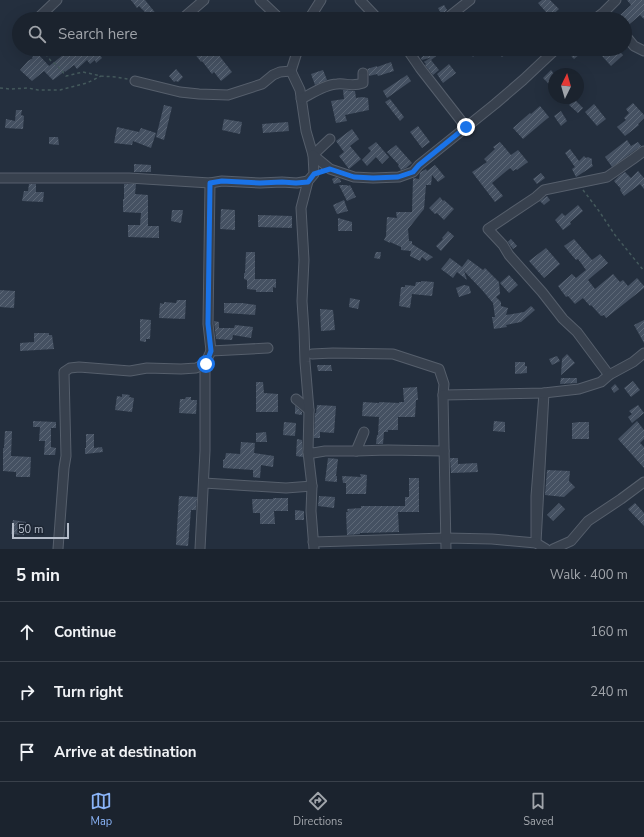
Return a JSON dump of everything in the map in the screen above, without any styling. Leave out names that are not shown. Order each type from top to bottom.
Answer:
[{"type":"street","points":[[44,12],[57,0]]},
{"type":"street","points":[[190,12],[204,0]]},
{"type":"street","points":[[260,0],[273,12]]},
{"type":"street","points":[[313,12],[321,0]]},
{"type":"street","points":[[360,0],[371,12]]},
{"type":"street","points":[[455,12],[470,0]]},
{"type":"street","points":[[604,12],[616,0]]},
{"type":"street","points":[[632,44],[644,51]]},
{"type":"street","points":[[296,56],[291,71],[300,90],[306,131],[313,155],[314,174]]},
{"type":"street","points":[[412,56],[466,127]]},
{"type":"street","points":[[313,155],[330,169],[354,177],[398,177],[413,172],[419,165],[523,80],[549,56]]},
{"type":"street","points":[[136,81],[180,92],[206,95],[228,95],[262,84],[280,72],[291,71]]},
{"type":"street","points":[[301,99],[318,90],[336,84],[356,85],[363,83],[363,72]]},
{"type":"street","points":[[313,155],[330,139]]},
{"type":"street","points":[[610,375],[577,332],[563,319],[488,228],[536,197],[544,190],[607,177],[644,151]]},
{"type":"street","points":[[330,169],[314,174],[308,182],[301,208],[304,260],[302,301],[304,362],[309,410],[308,452],[312,486],[311,511],[314,545],[446,538],[492,539],[536,543],[546,549]]},
{"type":"street","points":[[0,178],[129,178],[210,183],[222,181],[260,183],[308,182]]},
{"type":"street","points":[[200,549],[204,483],[206,364],[211,351],[208,324],[210,183]]},
{"type":"street","points":[[211,351],[268,348]]},
{"type":"street","points":[[443,395],[544,393],[579,389],[601,382],[633,362],[644,353]]},
{"type":"street","points":[[312,354],[393,354],[439,369],[444,384],[446,549]]},
{"type":"street","points":[[58,549],[66,456],[64,372],[70,368],[79,367],[130,371],[147,368],[196,368],[206,364]]},
{"type":"street","points":[[536,543],[536,496],[544,393]]},
{"type":"street","points":[[296,399],[309,410]]},
{"type":"street","points":[[356,451],[364,432]]},
{"type":"street","points":[[308,452],[388,450],[444,451]]},
{"type":"street","points":[[553,549],[570,540],[588,521],[644,482]]},
{"type":"street","points":[[204,483],[286,488],[312,486]]},
{"type":"path","points":[[47,56],[66,76],[83,72],[136,81]]},
{"type":"path","points":[[0,88],[60,90],[87,83],[101,76]]},
{"type":"path","points":[[578,182],[615,235],[644,271]]},
{"type":"building","points":[[131,0],[145,0],[155,12],[145,12],[139,6],[137,8]]},
{"type":"building","points":[[542,0],[550,0],[559,9],[556,12],[546,12],[538,3]]},
{"type":"building","points":[[627,0],[644,0],[644,19],[640,15],[632,22],[632,12],[624,12],[631,5]]},
{"type":"building","points":[[444,5],[447,10],[445,12],[440,12],[438,8]]},
{"type":"building","points":[[34,56],[40,56],[49,66],[62,56],[101,56],[102,58],[96,63],[95,60],[90,64],[87,60],[77,69],[74,65],[53,80],[44,71],[32,81],[20,70]]},
{"type":"building","points":[[196,56],[219,56],[232,72],[221,81],[214,72],[212,74],[202,61],[201,62]]},
{"type":"building","points":[[423,56],[436,56],[431,60],[439,70],[433,75],[424,62],[430,58],[422,60],[421,58]]},
{"type":"building","points":[[602,56],[622,56],[611,66]]},
{"type":"building","points":[[391,62],[394,71],[378,76],[377,74],[369,76],[367,69]]},
{"type":"building","points":[[449,64],[456,73],[443,83],[437,74]]},
{"type":"building","points":[[176,69],[183,77],[178,82],[174,82],[169,76]]},
{"type":"building","points":[[323,70],[327,80],[315,85],[311,74]]},
{"type":"building","points":[[548,73],[548,83],[543,78]]},
{"type":"building","points":[[407,75],[411,81],[387,98],[383,91]]},
{"type":"building","points":[[343,90],[355,91],[356,98],[368,98],[369,110],[345,115],[347,121],[336,123],[331,101],[344,99]]},
{"type":"building","points":[[390,99],[404,117],[400,121],[385,102]]},
{"type":"building","points":[[633,103],[644,115],[644,118],[638,124],[639,125],[625,136],[617,127],[626,120],[624,118],[629,113],[626,109]]},
{"type":"building","points":[[579,104],[583,108],[578,113],[569,105]]},
{"type":"building","points":[[594,104],[606,119],[597,126],[585,112]]},
{"type":"building","points":[[164,105],[172,107],[164,140],[156,137]]},
{"type":"building","points":[[540,106],[549,117],[523,139],[513,128]]},
{"type":"building","points":[[16,110],[22,110],[21,115],[24,116],[23,129],[5,128],[6,119],[15,121]]},
{"type":"building","points":[[561,111],[567,121],[561,126],[554,116]]},
{"type":"building","points":[[224,119],[242,122],[240,134],[222,130]]},
{"type":"building","points":[[288,122],[289,131],[263,133],[262,124]]},
{"type":"building","points":[[418,126],[430,142],[422,148],[410,132]]},
{"type":"building","points":[[117,127],[139,132],[141,128],[156,133],[151,148],[133,141],[132,145],[114,143]]},
{"type":"building","points":[[352,129],[359,139],[350,146],[361,159],[349,169],[339,156],[344,152],[336,141]]},
{"type":"building","points":[[49,137],[58,137],[59,145],[49,144]]},
{"type":"building","points":[[627,140],[631,146],[638,142],[641,146],[612,167],[605,157]]},
{"type":"building","points":[[376,142],[389,157],[382,164],[376,157],[367,166],[362,160],[371,151],[368,148]]},
{"type":"building","points":[[500,142],[511,155],[518,150],[528,162],[517,170],[516,169],[513,171],[510,168],[492,183],[503,196],[495,202],[472,172],[487,162],[484,159],[495,149],[493,147]]},
{"type":"building","points":[[396,145],[412,163],[401,170],[398,166],[399,165],[387,152]]},
{"type":"building","points":[[570,149],[579,161],[584,156],[592,159],[593,166],[576,177],[572,169],[575,167],[565,153]]},
{"type":"building","points":[[134,164],[151,165],[151,172],[134,172]]},
{"type":"building","points":[[435,165],[445,177],[438,182],[432,175],[431,185],[426,185],[424,209],[408,229],[409,241],[412,241],[412,244],[433,257],[427,261],[422,257],[420,261],[410,256],[411,251],[401,250],[401,247],[384,240],[386,236],[387,217],[397,218],[396,212],[412,212],[413,178],[419,179],[421,172],[426,169],[427,171]]},
{"type":"building","points":[[638,171],[644,178],[644,189],[640,184],[624,196],[620,190],[621,189],[614,181],[625,172],[631,178]]},
{"type":"building","points":[[541,173],[545,178],[537,184],[533,179]]},
{"type":"building","points":[[336,177],[340,179],[341,182],[334,184],[332,179]]},
{"type":"building","points":[[29,184],[36,184],[36,192],[44,192],[43,202],[22,201],[24,191],[28,191]]},
{"type":"building","points":[[124,184],[136,184],[135,194],[148,195],[148,226],[159,226],[159,238],[128,237],[128,225],[140,225],[141,213],[123,212]]},
{"type":"building","points":[[339,185],[350,185],[356,197],[347,201]]},
{"type":"building","points":[[547,196],[550,200],[544,205],[540,201]]},
{"type":"building","points":[[440,197],[454,209],[444,220],[429,208]]},
{"type":"building","points":[[344,200],[348,211],[337,214],[333,205]]},
{"type":"building","points":[[578,205],[583,211],[563,230],[555,220],[562,213],[565,216]]},
{"type":"building","points":[[221,209],[235,210],[235,230],[220,229]]},
{"type":"building","points":[[172,210],[183,210],[181,223],[171,221]]},
{"type":"building","points":[[258,215],[292,216],[292,228],[258,227]]},
{"type":"building","points":[[338,218],[352,222],[352,231],[338,231]]},
{"type":"building","points":[[448,231],[454,236],[441,251],[436,246]]},
{"type":"building","points":[[511,239],[517,246],[513,249],[508,242]]},
{"type":"building","points":[[574,239],[592,260],[600,254],[608,263],[588,280],[595,289],[613,274],[620,282],[623,280],[628,286],[637,278],[644,288],[606,318],[604,315],[601,316],[583,298],[575,304],[568,296],[566,297],[558,286],[572,274],[576,278],[586,270],[578,259],[576,260],[564,246]]},
{"type":"building","points":[[546,248],[560,264],[544,278],[529,261]]},
{"type":"building","points":[[246,252],[255,252],[255,279],[276,279],[276,288],[273,287],[273,292],[256,292],[256,290],[247,289],[247,280],[244,279]]},
{"type":"building","points":[[376,252],[381,252],[380,259],[374,258]]},
{"type":"building","points":[[450,258],[462,267],[468,259],[483,270],[485,268],[499,282],[500,294],[496,297],[501,302],[501,306],[508,308],[506,315],[524,312],[531,306],[535,310],[521,322],[506,325],[507,327],[494,329],[492,317],[495,317],[493,303],[482,290],[464,271],[467,280],[457,272],[453,278],[441,269]]},
{"type":"building","points":[[509,275],[518,285],[509,293],[500,283]]},
{"type":"building","points":[[416,282],[434,282],[432,296],[412,294],[410,308],[399,306],[401,287],[405,287],[405,285],[415,286]]},
{"type":"building","points":[[464,285],[469,286],[471,293],[459,297],[456,288]]},
{"type":"building","points":[[0,290],[15,291],[14,308],[0,307]]},
{"type":"building","points":[[350,298],[360,300],[358,309],[349,307]]},
{"type":"building","points":[[177,300],[186,300],[185,319],[159,318],[160,303],[176,303]]},
{"type":"building","points":[[224,303],[256,305],[255,315],[224,313]]},
{"type":"building","points":[[320,309],[333,310],[335,330],[321,331]]},
{"type":"building","points":[[140,319],[151,320],[150,339],[146,339],[146,342],[140,341]]},
{"type":"building","points":[[644,320],[644,343],[634,325]]},
{"type":"building","points":[[214,321],[219,322],[219,328],[234,328],[235,325],[253,327],[251,338],[233,335],[232,340],[216,339]]},
{"type":"building","points":[[34,333],[49,333],[49,335],[52,335],[54,349],[20,351],[20,343],[34,342]]},
{"type":"building","points":[[567,354],[575,363],[561,375],[562,359]]},
{"type":"building","points":[[557,356],[560,361],[552,365],[549,359]]},
{"type":"building","points":[[515,362],[525,362],[525,366],[527,366],[527,373],[515,374]]},
{"type":"building","points":[[317,365],[331,365],[332,371],[318,371]]},
{"type":"building","points":[[561,378],[577,378],[577,383],[560,384]]},
{"type":"building","points":[[633,381],[640,390],[631,397],[624,388]]},
{"type":"building","points":[[256,382],[263,382],[264,393],[278,394],[278,412],[256,412]]},
{"type":"building","points":[[615,384],[619,389],[614,393],[611,388]]},
{"type":"building","points":[[417,387],[418,400],[416,400],[415,417],[398,417],[398,430],[388,430],[388,432],[384,432],[383,444],[376,444],[379,417],[362,416],[363,402],[404,402],[403,388]]},
{"type":"building","points":[[122,394],[130,395],[129,397],[134,398],[132,412],[115,410],[117,396],[122,397]]},
{"type":"building","points":[[186,397],[191,397],[191,400],[197,400],[196,414],[179,413],[180,399],[185,399]]},
{"type":"building","points":[[317,405],[336,406],[334,433],[320,432],[320,438],[314,438],[315,413]]},
{"type":"building","points":[[638,405],[644,413],[632,423],[628,417],[632,414],[629,411]]},
{"type":"building","points":[[295,406],[302,412],[302,415],[295,414]]},
{"type":"building","points":[[33,421],[56,422],[56,428],[51,428],[51,447],[56,448],[55,455],[44,455],[45,441],[39,441],[40,427],[33,427]]},
{"type":"building","points":[[494,421],[505,422],[505,432],[493,431]]},
{"type":"building","points":[[637,421],[644,430],[644,439],[640,443],[644,447],[644,468],[618,439]]},
{"type":"building","points":[[284,422],[296,423],[295,436],[283,435]]},
{"type":"building","points":[[589,422],[589,439],[572,439],[572,423]]},
{"type":"building","points":[[5,431],[12,431],[11,456],[31,457],[30,477],[16,477],[16,472],[3,471]]},
{"type":"building","points":[[266,432],[267,442],[256,442],[256,433]]},
{"type":"building","points":[[86,434],[94,434],[94,448],[102,447],[103,452],[85,454]]},
{"type":"building","points":[[297,439],[302,440],[303,457],[296,456]]},
{"type":"building","points":[[241,442],[255,443],[254,453],[274,456],[273,467],[261,465],[260,478],[253,477],[253,470],[223,468],[223,460],[225,459],[226,453],[240,454]]},
{"type":"building","points":[[328,458],[338,459],[336,476],[337,482],[325,481]]},
{"type":"building","points":[[450,458],[458,458],[458,464],[477,463],[478,472],[451,473]]},
{"type":"building","points":[[547,470],[570,471],[569,481],[575,487],[564,497],[545,495]]},
{"type":"building","points":[[360,474],[367,475],[366,494],[346,494],[346,483],[343,483],[342,476],[361,477]]},
{"type":"building","points":[[409,478],[419,478],[419,512],[398,512],[399,532],[360,533],[347,535],[347,509],[361,508],[361,506],[405,506],[405,497],[409,497]]},
{"type":"building","points":[[179,496],[197,497],[196,510],[191,510],[188,546],[176,545]]},
{"type":"building","points":[[319,496],[335,497],[334,508],[318,506]]},
{"type":"building","points":[[288,498],[288,511],[274,511],[275,524],[260,524],[260,513],[253,513],[252,499]]},
{"type":"building","points":[[559,503],[565,509],[553,521],[547,515]]},
{"type":"building","points":[[635,503],[644,513],[644,526],[628,509]]},
{"type":"building","points":[[295,510],[304,511],[304,520],[295,520]]},
{"type":"building","points":[[13,520],[26,522],[24,535],[11,534]]},
{"type":"route","points":[[206,364],[211,351],[208,324],[210,183],[222,181],[248,183],[308,182],[314,174],[330,169],[354,177],[398,177],[413,172],[419,165],[466,127]]}]
